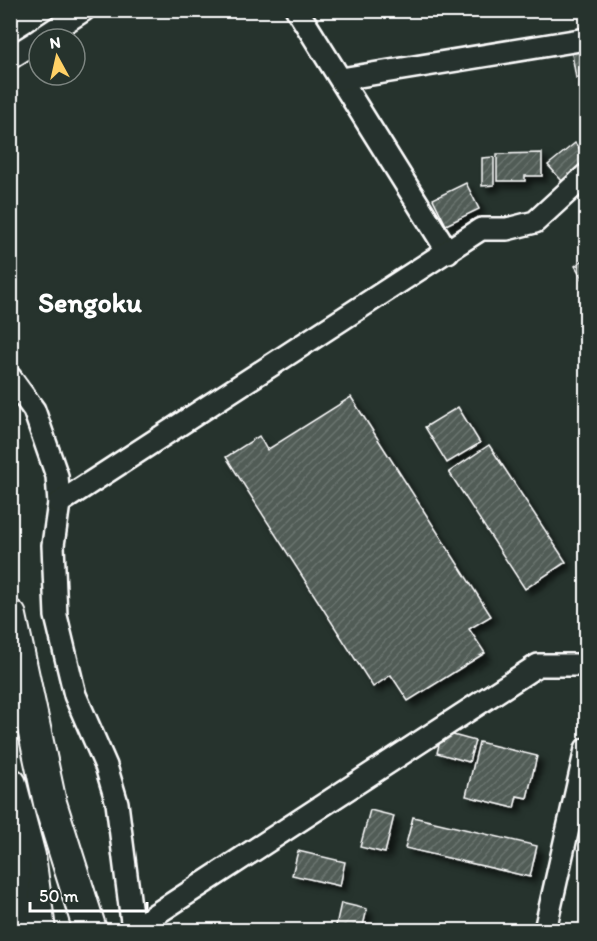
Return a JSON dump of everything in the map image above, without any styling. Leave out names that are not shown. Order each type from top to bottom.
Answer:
[{"type":"highway","points":[[10,616],[50,803],[90,930]]},
{"type":"highway","points":[[10,784],[29,856],[39,930]]},
{"type":"highway","points":[[50,803],[54,930]]},
{"type":"highway","points":[[10,828],[14,900],[10,917]]},
{"type":"street","points":[[58,27],[84,10]]},
{"type":"street","points":[[297,10],[448,252]]},
{"type":"street","points":[[341,79],[586,39]]},
{"type":"street","points":[[10,58],[27,47]]},
{"type":"street","points":[[59,503],[481,230],[507,228],[535,222],[586,175]]},
{"type":"street","points":[[10,377],[34,410],[57,476],[59,503],[53,545],[56,616],[75,695],[106,766],[117,803],[133,930],[538,665],[586,665]]},
{"type":"street","points":[[545,930],[586,748]]},
{"type":"building","points":[[586,46],[586,76],[576,78],[571,48]]},
{"type":"building","points":[[575,143],[586,157],[586,161],[562,181],[548,165]]},
{"type":"building","points":[[542,153],[542,176],[525,176],[525,181],[497,181],[497,154]]},
{"type":"building","points":[[494,157],[494,185],[482,186],[482,158]]},
{"type":"building","points":[[466,183],[479,209],[446,225],[433,199]]},
{"type":"building","points":[[586,258],[586,284],[575,266]]},
{"type":"building","points":[[351,397],[491,616],[469,629],[485,653],[408,701],[391,675],[373,687],[226,457],[259,436],[267,450]]},
{"type":"building","points":[[458,407],[480,443],[447,463],[425,427]]},
{"type":"building","points":[[489,445],[566,562],[525,589],[449,472]]},
{"type":"building","points":[[442,732],[475,741],[469,762],[437,753]]},
{"type":"building","points":[[479,742],[537,756],[527,798],[517,796],[514,808],[466,796]]},
{"type":"building","points":[[370,810],[394,816],[385,853],[360,847]]},
{"type":"building","points":[[413,817],[537,846],[530,877],[405,848]]},
{"type":"building","points":[[298,851],[345,862],[340,886],[292,875]]},
{"type":"building","points":[[341,903],[367,909],[362,930],[335,930]]},
{"type":"district","name":"Sengoku","points":[[90,302]]}]
